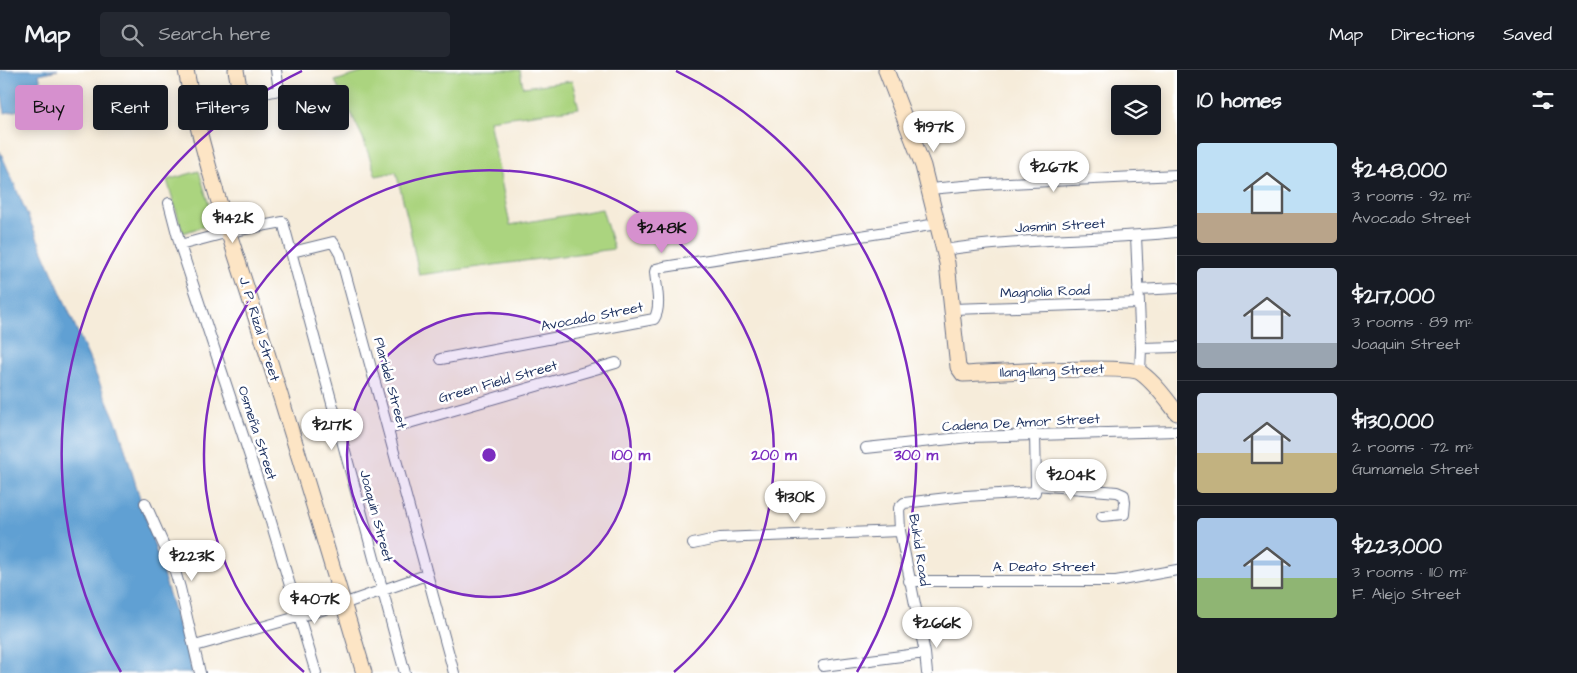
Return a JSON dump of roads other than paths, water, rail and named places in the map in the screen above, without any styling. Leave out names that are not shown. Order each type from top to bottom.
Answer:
[{"type":"main road","name":"J. P. Rizal Street","points":[[186,70],[189,85]]},
{"type":"main road","points":[[236,70],[239,85]]},
{"type":"main road","points":[[886,70],[916,148],[929,189],[947,263],[952,308]]},
{"type":"main road","name":"J. P. Rizal Street","points":[[198,130],[209,171],[364,673]]},
{"type":"main road","name":"Ilang-Ilang Street","points":[[952,308],[958,367],[963,374],[1107,369],[1140,372]]},
{"type":"main road","points":[[1140,372],[1164,396],[1177,413]]},
{"type":"street","points":[[268,92],[279,90],[276,70]]},
{"type":"street","points":[[929,189],[987,184],[1177,175]]},
{"type":"street","name":"Osmeña Street","points":[[169,203],[180,245],[263,495],[316,673]]},
{"type":"street","name":"Joaquin Street","points":[[229,232],[283,222],[405,673]]},
{"type":"street","name":"Avocado Street","points":[[441,359],[654,319],[658,314],[656,269],[937,224]]},
{"type":"street","points":[[180,245],[229,232]]},
{"type":"street","name":"Jasmin Street","points":[[944,250],[974,245],[1177,232]]},
{"type":"street","points":[[1136,236],[1141,348],[1140,372]]},
{"type":"street","name":"Plaridel Street","points":[[292,252],[333,242],[340,254],[454,673]]},
{"type":"street","points":[[1138,290],[1177,288]]},
{"type":"street","name":"Magnolia Road","points":[[952,308],[1138,304]]},
{"type":"street","points":[[1141,348],[1177,347]]},
{"type":"street","name":"Green Field Street","points":[[388,429],[616,363]]},
{"type":"street","name":"Cadena De Amor Street","points":[[866,448],[969,437],[1177,431]]},
{"type":"street","points":[[1035,434],[1036,485],[1117,492],[1124,495],[1124,514],[1102,516]]},
{"type":"street","name":"Bukid Road","points":[[927,673],[925,653],[900,531],[900,506],[904,503],[965,496],[1032,492],[1036,490],[1036,485]]},
{"type":"street","points":[[145,503],[174,568],[195,646],[200,673]]},
{"type":"street","points":[[693,544],[720,538],[900,531]]},
{"type":"street","name":"A. Deato Street","points":[[909,581],[1116,581],[1177,570]]},
{"type":"street","points":[[195,646],[344,604],[426,575]]},
{"type":"street","points":[[823,666],[925,653]]},
{"type":"water","points":[[0,70],[58,70],[39,74],[41,85],[15,85],[15,111],[5,113],[0,86]]},
{"type":"water","points":[[0,151],[118,426],[193,673],[0,673]]}]
